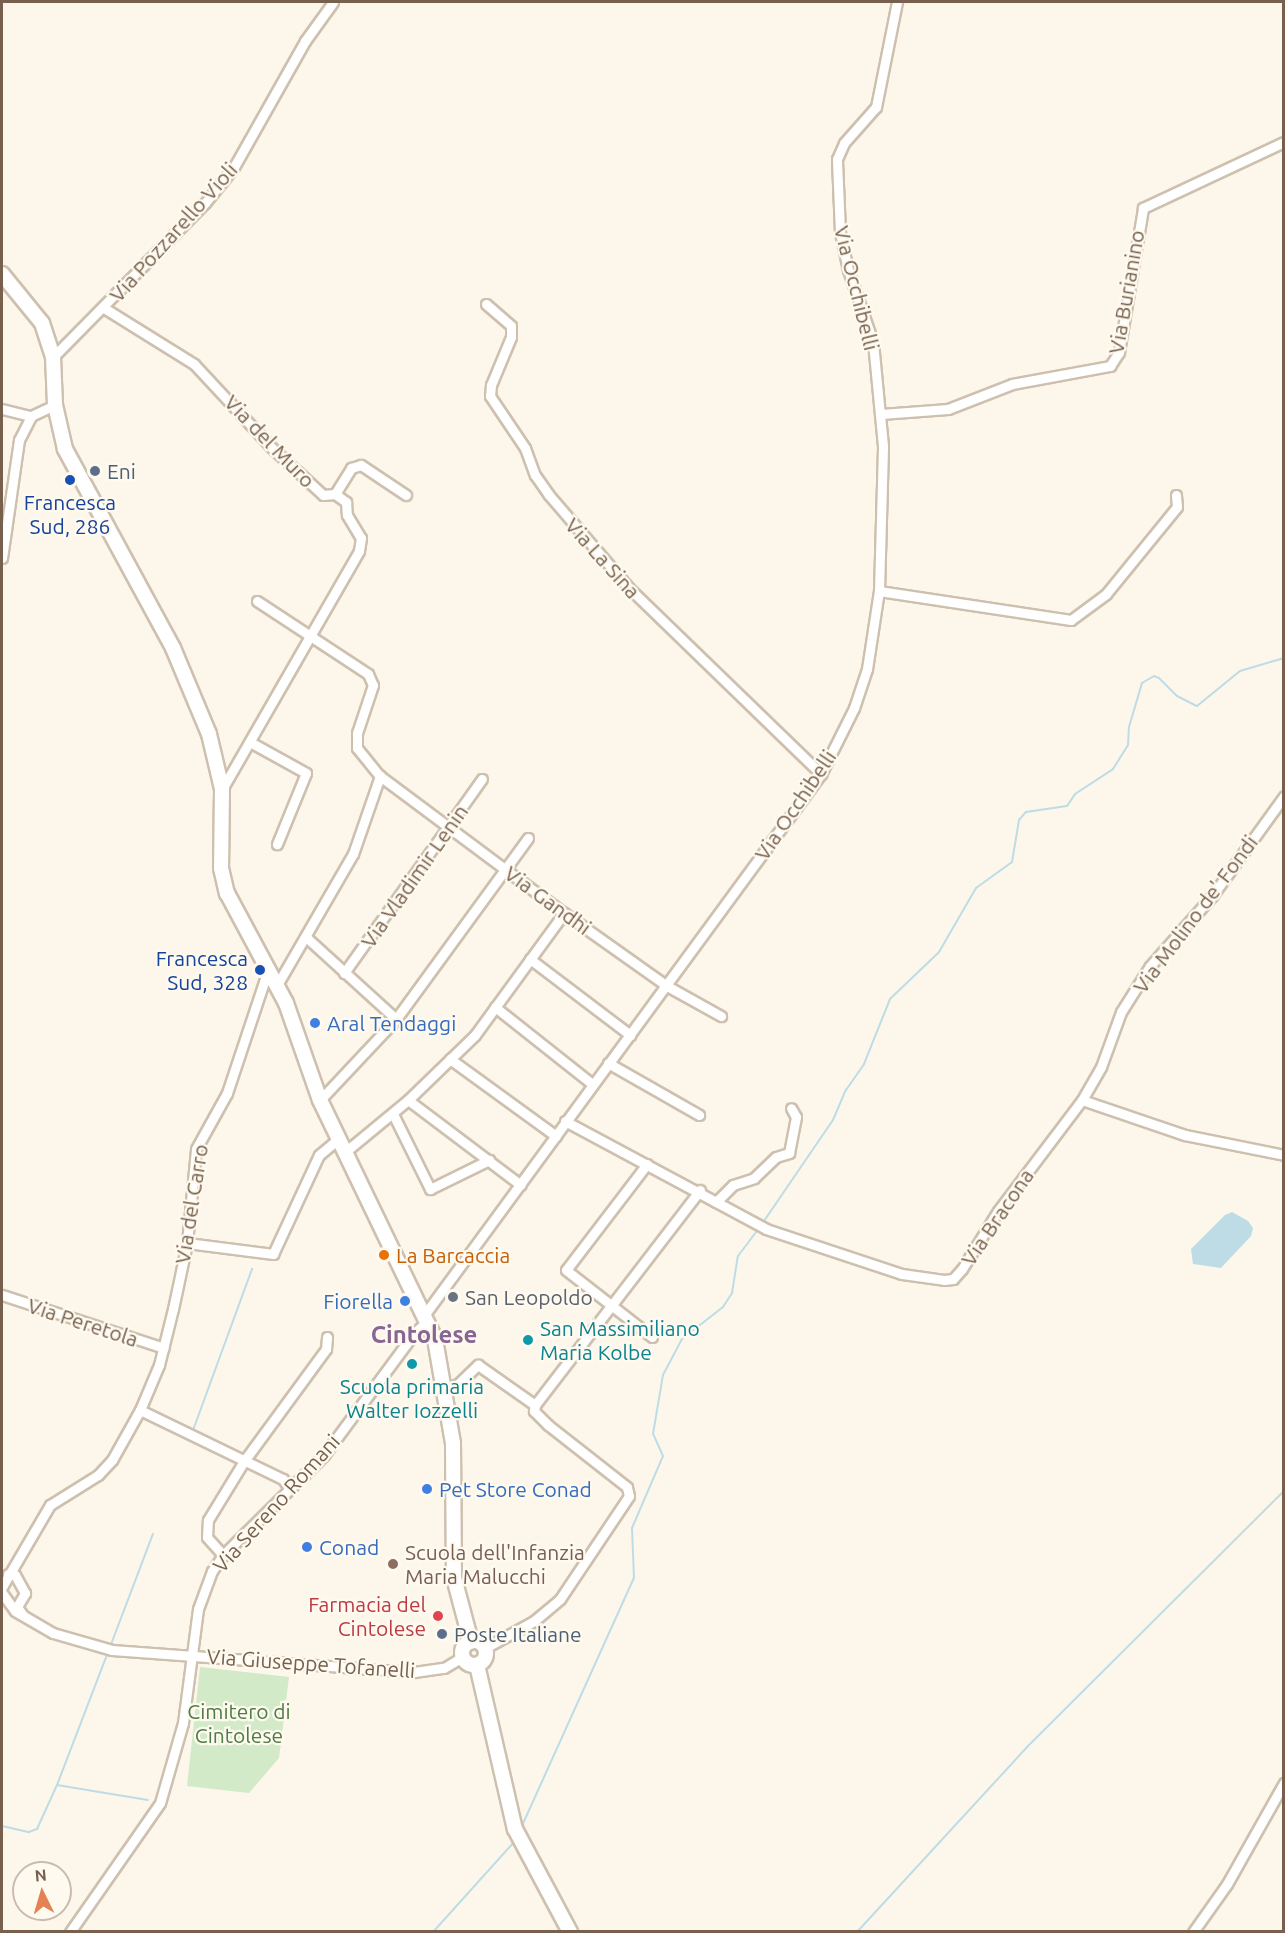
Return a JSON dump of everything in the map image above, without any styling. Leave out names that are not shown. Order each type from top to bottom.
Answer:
[{"type":"street","name":"Via Pozzarello Violi","points":[[53,357],[104,308],[205,203],[234,167],[305,41],[333,2]]},
{"type":"street","name":"Via Occhibelli","points":[[426,1318],[592,1084],[667,986],[821,774],[843,735],[867,669],[879,591],[881,414],[873,342],[848,270],[840,232],[837,159],[844,143],[876,107],[897,2]]},
{"type":"street","name":"Via Burianino","points":[[881,414],[948,409],[1012,384],[1110,366],[1119,352],[1143,208],[1284,142]]},
{"type":"street","points":[[2,274],[35,310],[53,357],[55,405],[74,471],[173,648],[209,734],[222,789],[221,868],[227,893],[277,985],[320,1100],[426,1318],[446,1388],[453,1443],[454,1578],[471,1642]]},
{"type":"street","name":"Via La Sina","points":[[486,304],[511,326],[511,337],[491,385],[490,396],[525,448],[535,475],[549,495],[628,587],[821,774]]},
{"type":"street","name":"Via del Muro","points":[[104,308],[194,364],[273,449],[323,495],[335,494],[346,502],[347,515],[361,544],[222,789]]},
{"type":"street","points":[[2,409],[31,416],[55,405]]},
{"type":"street","points":[[2,558],[19,440],[31,416]]},
{"type":"street","points":[[335,494],[351,468],[361,465],[406,495]]},
{"type":"street","points":[[879,591],[1071,620],[1106,594],[1177,507],[1176,495]]},
{"type":"street","points":[[257,602],[310,637]]},
{"type":"street","name":"Via Gandhi","points":[[310,637],[368,674],[373,685],[357,733],[357,748],[380,776],[448,829],[667,986],[721,1016]]},
{"type":"street","points":[[250,742],[306,773],[277,844]]},
{"type":"street","points":[[277,985],[307,938],[353,854],[380,776]]},
{"type":"street","name":"Via Vladimir Lenin","points":[[344,973],[482,779]]},
{"type":"street","name":"Via Molino de' Fondi","points":[[1082,1100],[1101,1067],[1121,1012],[1150,966],[1212,896],[1284,796]]},
{"type":"street","points":[[320,1100],[396,1019],[528,838]]},
{"type":"street","points":[[345,1152],[393,1114],[475,1035],[564,913]]},
{"type":"street","points":[[307,938],[396,1019]]},
{"type":"street","points":[[530,959],[630,1035]]},
{"type":"street","name":"Via del Carro","points":[[2,1587],[50,1505],[105,1468],[140,1410],[164,1348],[187,1243],[196,1149],[227,1093],[268,970]]},
{"type":"street","points":[[495,1007],[592,1084]]},
{"type":"street","points":[[450,1059],[556,1136]]},
{"type":"street","points":[[608,1063],[699,1115]]},
{"type":"street","points":[[408,1100],[521,1185]]},
{"type":"street","points":[[1082,1100],[1185,1136],[1284,1155]]},
{"type":"street","name":"Via Bracona","points":[[566,1121],[700,1190],[716,1202],[766,1229],[888,1270],[927,1279],[952,1279],[998,1211],[1082,1100]]},
{"type":"street","points":[[716,1202],[733,1185],[754,1178],[776,1157],[789,1153],[796,1117],[791,1108]]},
{"type":"street","points":[[393,1114],[430,1189],[489,1160]]},
{"type":"street","points":[[187,1243],[273,1254],[319,1155],[338,1139]]},
{"type":"street","points":[[647,1164],[566,1270],[652,1337]]},
{"type":"street","points":[[484,1648],[534,1622],[560,1599],[629,1496],[627,1487],[548,1425],[534,1411],[535,1405],[700,1190]]},
{"type":"street","name":"Via Peretola","points":[[2,1295],[164,1348]]},
{"type":"street","name":"Via Sereno Romani","points":[[70,1932],[160,1803],[183,1723],[203,1590],[223,1555],[324,1455],[426,1318]]},
{"type":"street","points":[[223,1555],[207,1537],[206,1528],[244,1461],[326,1349],[327,1337]]},
{"type":"street","points":[[446,1388],[458,1384],[477,1365],[535,1405]]},
{"type":"street","points":[[140,1410],[283,1479],[289,1488]]},
{"type":"street","points":[[8,1574],[15,1575],[25,1593],[17,1607],[24,1616]]},
{"type":"street","name":"Via Giuseppe Tofanelli","points":[[2,1593],[15,1611],[53,1633],[106,1649],[414,1672],[444,1668],[462,1658]]},
{"type":"street","points":[[471,1642],[484,1648]]},
{"type":"street","points":[[471,1642],[464,1646],[462,1658],[467,1663],[477,1665]]},
{"type":"street","points":[[477,1665],[485,1658],[484,1648]]},
{"type":"street","points":[[477,1665],[515,1829],[570,1932]]},
{"type":"street","points":[[1192,1932],[1227,1884],[1284,1784]]},
{"type":"green space","name":"Cimitero di Cintolese","points":[[200,1667],[289,1677],[279,1758],[249,1793],[187,1786]]},
{"type":"water","points":[[1232,1212],[1248,1221],[1253,1228],[1251,1236],[1221,1268],[1193,1264],[1191,1249],[1225,1215]]},
{"type":"waterway","points":[[764,1221],[833,1120],[846,1090],[864,1064],[890,999],[939,952],[976,888],[1012,862],[1019,820],[1026,812],[1067,806],[1075,794],[1113,769],[1128,745],[1129,727],[1142,683],[1154,676],[1159,678],[1177,696],[1197,706],[1240,671],[1284,658]]},
{"type":"waterway","points":[[521,1828],[634,1578],[632,1528],[663,1456],[653,1434],[663,1375],[682,1339],[723,1307],[732,1293],[738,1256],[757,1231]]},
{"type":"waterway","points":[[192,1433],[252,1269]]},
{"type":"waterway","points":[[857,1932],[1027,1747],[1284,1491]]},
{"type":"waterway","points":[[110,1647],[153,1534]]},
{"type":"waterway","points":[[57,1785],[108,1652]]},
{"type":"waterway","points":[[2,1826],[29,1832],[37,1829],[57,1785],[148,1800]]},
{"type":"waterway","points":[[433,1932],[515,1841]]},
{"type":"place","name":"Eni","points":[[95,471]]},
{"type":"place","name":"Francesca Sud, 286","points":[[70,480]]},
{"type":"place","name":"Francesca Sud, 328","points":[[260,970]]},
{"type":"place","name":"Aral Tendaggi","points":[[315,1023]]},
{"type":"place","name":"La Barcaccia","points":[[384,1255]]},
{"type":"place","name":"San Leopoldo","points":[[453,1297]]},
{"type":"place","name":"Fiorella","points":[[405,1301]]},
{"type":"place","name":"San Massimiliano Maria Kolbe","points":[[528,1340]]},
{"type":"place","name":"Scuola primaria Walter Iozzelli","points":[[412,1364]]},
{"type":"place","name":"Pet Store Conad","points":[[427,1489]]},
{"type":"place","name":"Conad","points":[[307,1547]]},
{"type":"place","name":"Scuola dell'Infanzia Maria Malucchi","points":[[393,1564]]},
{"type":"place","name":"Farmacia del Cintolese","points":[[438,1616]]},
{"type":"place","name":"Poste Italiane","points":[[442,1634]]},
{"type":"district","name":"Cintolese","points":[[424,1335]]}]
